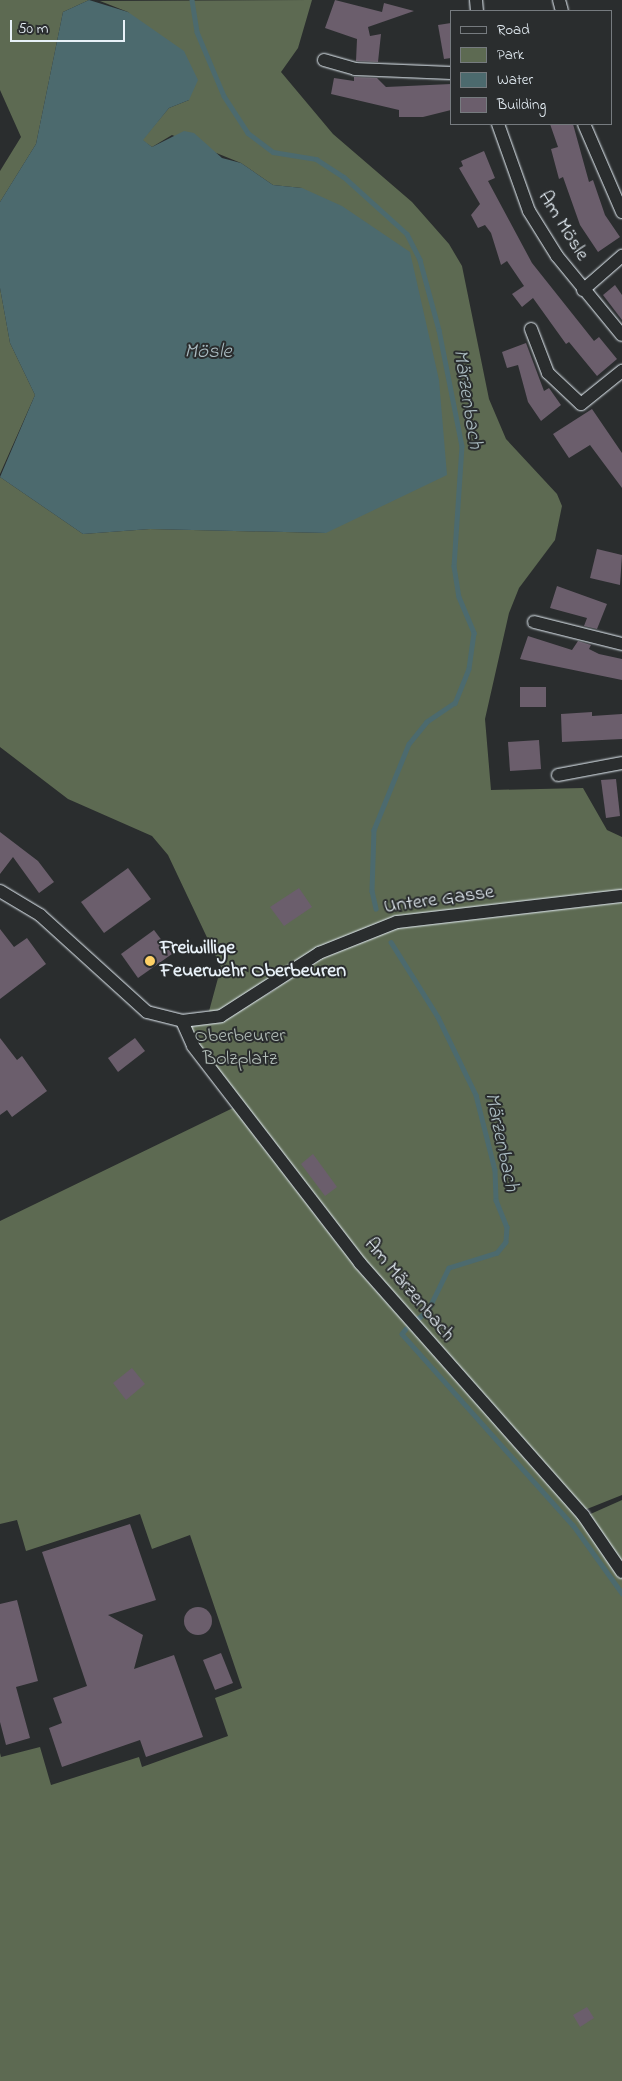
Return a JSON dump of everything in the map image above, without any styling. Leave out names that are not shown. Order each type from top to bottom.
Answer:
[{"type":"street","points":[[324,60],[355,70],[450,73]]},
{"type":"street","name":"Am Mösle","points":[[498,125],[529,211],[583,290],[622,335]]},
{"type":"street","points":[[584,125],[622,212]]},
{"type":"street","points":[[583,290],[622,256]]},
{"type":"street","points":[[531,329],[548,372],[581,404],[622,372]]},
{"type":"street","points":[[534,622],[622,644]]},
{"type":"street","points":[[558,775],[622,763]]},
{"type":"street","name":"Untere Gasse","points":[[0,891],[40,915],[147,1012],[182,1021],[221,1016],[319,953],[397,922],[622,896]]},
{"type":"street","name":"Am Märzenbach","points":[[182,1021],[193,1046],[354,1255],[583,1515],[622,1572]]},
{"type":"green space","points":[[0,0],[89,0],[63,12],[36,144],[0,202],[0,171],[21,137],[0,90]]},
{"type":"green space","points":[[312,0],[298,48],[281,72],[333,134],[412,202],[449,244],[462,266],[489,399],[506,439],[557,494],[562,506],[555,540],[519,588],[509,613],[485,719],[491,790],[583,788],[607,830],[622,837],[622,891],[395,917],[317,950],[220,1013],[208,1015],[221,967],[168,855],[152,836],[68,799],[0,747],[0,477],[83,534],[150,529],[326,533],[302,188],[273,185],[241,163],[172,135],[152,147],[142,140],[169,108],[189,100],[128,12],[100,1]]},
{"type":"green space","points":[[0,288],[10,343],[35,395],[0,474]]},
{"type":"green space","name":"Oberbeurer Bolzplatz","points":[[622,901],[622,1495],[582,1511],[340,1233],[195,1044],[187,1024],[222,1019],[271,992],[320,956],[395,927]]},
{"type":"green space","points":[[235,1107],[355,1263],[580,1517],[622,1577],[622,2081],[0,2081],[0,1753],[1,1757],[40,1747],[51,1785],[139,1757],[142,1767],[228,1736],[215,1698],[242,1688],[190,1535],[152,1549],[140,1514],[26,1551],[17,1520],[0,1524],[0,1221]]},
{"type":"green space","points":[[622,1500],[622,1568],[586,1516]]},
{"type":"water","name":"Mösle","points":[[89,0],[128,12],[184,51],[198,80],[189,100],[169,108],[143,140],[152,147],[184,131],[194,133],[222,158],[241,163],[273,185],[302,188],[342,206],[410,252],[439,380],[447,475],[326,533],[150,529],[83,534],[0,477],[35,395],[10,343],[0,288],[0,202],[36,144],[63,12]]},
{"type":"building","points":[[335,0],[382,12],[384,3],[414,11],[368,27],[370,36],[381,34],[378,62],[356,61],[357,39],[325,28]]},
{"type":"building","points":[[450,23],[450,58],[444,59],[438,25]]},
{"type":"building","points":[[354,77],[377,78],[386,87],[450,84],[450,110],[423,117],[399,117],[399,110],[331,94],[334,78],[354,81]]},
{"type":"building","points":[[550,125],[573,125],[589,182],[593,180],[605,215],[620,237],[598,252],[580,225],[563,177],[559,179],[551,149],[558,147]]},
{"type":"building","points":[[484,151],[495,178],[488,181],[532,263],[594,341],[599,337],[617,359],[597,376],[569,342],[566,344],[533,298],[522,307],[512,294],[524,286],[507,261],[501,265],[491,233],[485,225],[478,228],[471,215],[480,204],[459,168],[463,166],[461,161]]},
{"type":"building","points":[[615,285],[622,295],[622,320],[603,295]]},
{"type":"building","points":[[526,343],[544,391],[549,388],[561,405],[541,421],[528,402],[518,365],[507,368],[502,352]]},
{"type":"building","points":[[592,409],[622,453],[622,488],[590,445],[569,458],[553,434]]},
{"type":"building","points":[[597,549],[622,555],[620,585],[590,578]]},
{"type":"building","points":[[557,586],[607,604],[597,629],[584,626],[587,618],[550,608]]},
{"type":"building","points":[[528,636],[572,650],[578,641],[591,645],[589,649],[599,654],[622,659],[622,680],[520,659]]},
{"type":"building","points":[[520,687],[546,687],[546,707],[520,707]]},
{"type":"building","points":[[592,712],[592,716],[622,714],[622,739],[562,742],[561,714]]},
{"type":"building","points":[[539,740],[541,769],[510,771],[508,742]]},
{"type":"building","points":[[616,779],[620,816],[606,818],[601,780]]},
{"type":"building","points":[[0,832],[38,861],[54,882],[39,893],[13,857],[0,874]]},
{"type":"building","points":[[128,868],[151,899],[104,933],[81,902]]},
{"type":"building","points":[[299,888],[312,907],[284,926],[270,907]]},
{"type":"building","points":[[0,929],[14,947],[27,938],[46,964],[0,999]]},
{"type":"building","points":[[154,930],[172,954],[138,978],[121,954]]},
{"type":"building","points":[[0,1038],[17,1060],[22,1056],[47,1091],[12,1117],[7,1110],[0,1115]]},
{"type":"building","points":[[135,1038],[145,1051],[118,1072],[108,1058]]},
{"type":"building","points":[[313,1154],[337,1187],[325,1196],[301,1164]]},
{"type":"building","points":[[132,1368],[145,1384],[126,1400],[113,1383]]},
{"type":"building","points":[[130,1524],[156,1600],[108,1615],[143,1635],[134,1669],[174,1655],[203,1737],[146,1757],[140,1740],[62,1767],[49,1728],[62,1723],[53,1698],[87,1686],[42,1552]]},
{"type":"building","points":[[17,1600],[38,1681],[16,1687],[30,1738],[6,1745],[0,1722],[0,1604]]},
{"type":"building","points":[[198,1607],[208,1611],[212,1621],[208,1631],[198,1635],[188,1631],[184,1621],[188,1611]]},
{"type":"building","points":[[221,1653],[233,1683],[215,1690],[203,1660]]},
{"type":"building","points":[[587,2007],[594,2018],[580,2027],[573,2015]]},
{"type":"waterway","name":"Märzenbach","points":[[192,0],[197,32],[224,96],[248,133],[273,152],[316,159],[344,177],[407,234],[420,260],[439,330],[462,446],[454,566],[459,597],[474,633],[469,669],[455,703],[427,722],[409,744],[374,830],[372,891],[376,909]]},
{"type":"waterway","name":"Märzenbach","points":[[391,942],[438,1017],[476,1095],[495,1170],[496,1200],[507,1227],[506,1242],[497,1253],[449,1268],[428,1311],[418,1319]]},
{"type":"waterway","name":"Märzenbach","points":[[406,1329],[402,1334],[573,1525],[622,1593]]},
{"type":"place","name":"Freiwillige Feuerwehr Oberbeuren","points":[[150,961]]}]
